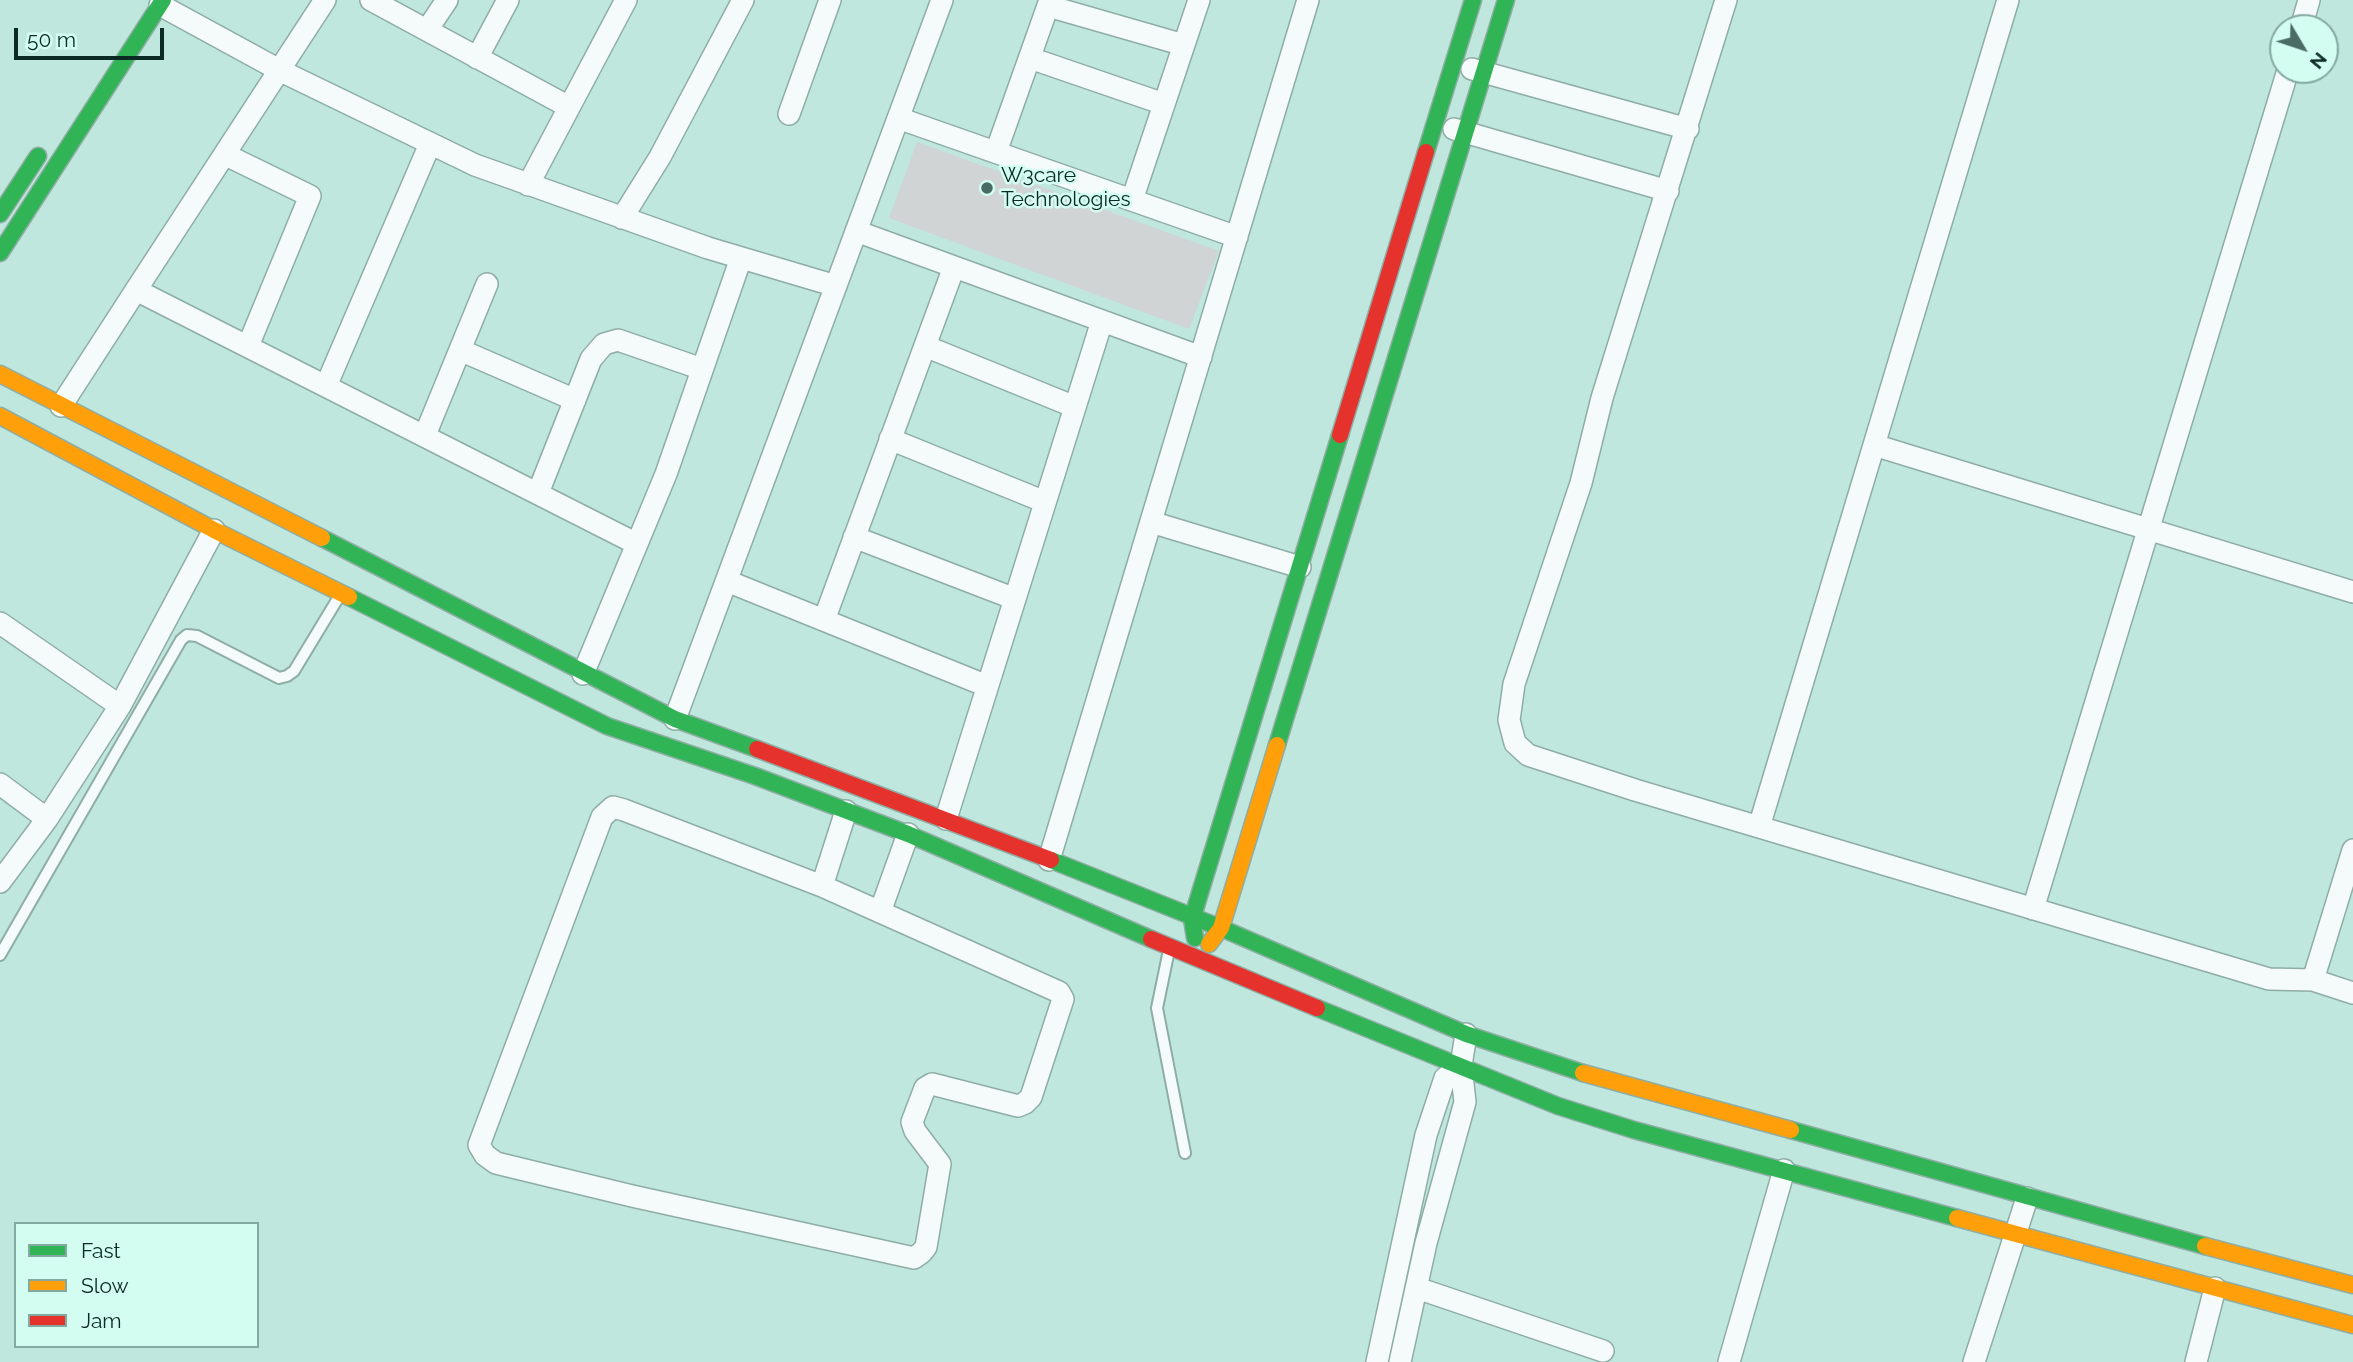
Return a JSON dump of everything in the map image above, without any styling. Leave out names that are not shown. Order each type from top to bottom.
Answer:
[{"type":"street","points":[[61,406],[325,0]]},
{"type":"street","points":[[371,0],[569,107]]},
{"type":"street","points":[[427,30],[447,0]]},
{"type":"street","points":[[477,58],[508,0]]},
{"type":"street","points":[[528,185],[626,0]]},
{"type":"street","points":[[622,218],[660,157],[743,0]]},
{"type":"street","points":[[789,114],[830,0]]},
{"type":"street","points":[[675,719],[942,0]]},
{"type":"street","points":[[1132,200],[1199,0]]},
{"type":"street","points":[[1049,860],[1308,0]]},
{"type":"street","points":[[1198,959],[1192,919],[1473,0]]},
{"type":"street","points":[[1198,959],[1221,928],[1506,0]]},
{"type":"street","points":[[1726,0],[1602,398],[1581,483],[1514,684],[1509,720],[1515,743],[1528,755],[2033,909],[2269,979],[2314,980],[2353,993]]},
{"type":"street","points":[[1759,827],[2008,0]]},
{"type":"street","points":[[0,253],[162,2],[281,71],[475,165],[741,258],[836,286]]},
{"type":"street","points":[[996,152],[1049,3],[1184,45]]},
{"type":"street","points":[[1030,58],[1164,104]]},
{"type":"street","points":[[1454,64],[1688,129]]},
{"type":"street","points":[[2033,909],[2284,84]]},
{"type":"street","points":[[898,118],[1237,237]]},
{"type":"street","points":[[1435,124],[1668,191]]},
{"type":"street","points":[[326,386],[430,144]]},
{"type":"street","points":[[0,214],[44,147]]},
{"type":"street","points":[[226,155],[310,196],[248,346]]},
{"type":"street","points":[[856,231],[1201,357]]},
{"type":"street","points":[[583,674],[666,474],[741,258]]},
{"type":"street","points":[[824,620],[954,267]]},
{"type":"street","points":[[425,435],[487,284]]},
{"type":"street","points":[[136,290],[637,544]]},
{"type":"street","points":[[946,818],[1102,321]]},
{"type":"street","points":[[538,493],[591,359],[604,344],[618,340],[702,369]]},
{"type":"street","points":[[925,346],[1075,407]]},
{"type":"street","points":[[460,350],[575,400]]},
{"type":"street","points":[[0,374],[675,719],[946,818],[1192,919],[1221,928],[1466,1034],[1570,1070],[2027,1198],[2344,1299]]},
{"type":"street","points":[[0,416],[214,530],[607,726],[908,834],[1198,959],[1558,1106],[2215,1288],[2344,1299]]},
{"type":"street","points":[[890,439],[1045,502]]},
{"type":"street","points":[[1874,444],[2353,592]]},
{"type":"street","points":[[1151,522],[1300,567]]},
{"type":"street","points":[[0,882],[47,819],[120,706],[214,530]]},
{"type":"street","points":[[854,537],[1015,599]]},
{"type":"street","points":[[727,581],[987,686]]},
{"type":"street","points":[[0,622],[120,706]]},
{"type":"street","points":[[0,784],[47,819]]},
{"type":"street","points":[[613,807],[822,886],[880,912],[1059,992],[1063,999],[1031,1097],[1026,1103],[1018,1106],[932,1084],[925,1088],[912,1122],[915,1131],[940,1164],[926,1247],[914,1258],[496,1163],[485,1155],[479,1145],[602,817],[613,807]]},
{"type":"street","points":[[822,886],[846,811]]},
{"type":"street","points":[[880,912],[908,834]]},
{"type":"street","points":[[2314,980],[2353,850]]},
{"type":"street","points":[[1400,1362],[1465,1102],[1461,1066],[1466,1034]]},
{"type":"street","points":[[1377,1362],[1426,1135],[1444,1078],[1461,1066]]},
{"type":"street","points":[[1729,1362],[1784,1170]]},
{"type":"street","points":[[1974,1362],[2027,1198]]},
{"type":"street","points":[[1417,1288],[1603,1351]]},
{"type":"street","points":[[2196,1362],[2215,1288]]},
{"type":"street","points":[[2344,1299],[2353,1325]]},
{"type":"lane","points":[[0,955],[181,640],[187,635],[197,636],[279,678],[287,676],[294,671],[341,593]]},
{"type":"lane","points":[[1170,947],[1157,1008],[1185,1153]]},
{"type":"building","points":[[917,142],[1219,251],[1189,329],[889,218]]},
{"type":"traffic: fast","points":[[0,253],[163,0]]},
{"type":"traffic: fast","points":[[1426,152],[1473,0]]},
{"type":"traffic: fast","points":[[1277,745],[1506,0]]},
{"type":"traffic: fast","points":[[0,214],[38,156]]},
{"type":"traffic: fast","points":[[1195,938],[1192,919],[1340,435]]},
{"type":"traffic: fast","points":[[322,538],[675,719],[757,749]]},
{"type":"traffic: fast","points":[[349,597],[607,726],[755,776],[908,834],[1151,939]]},
{"type":"traffic: fast","points":[[1051,860],[1221,928],[1466,1034],[1583,1073]]},
{"type":"traffic: fast","points":[[1317,1008],[1558,1106],[1634,1130],[1957,1218]]},
{"type":"traffic: fast","points":[[1791,1130],[2205,1246]]},
{"type":"traffic: slow","points":[[0,374],[322,538]]},
{"type":"traffic: slow","points":[[0,416],[214,530],[349,597]]},
{"type":"traffic: slow","points":[[1209,944],[1221,928],[1277,745]]},
{"type":"traffic: slow","points":[[1583,1073],[1791,1130]]},
{"type":"traffic: slow","points":[[1957,1218],[2353,1325]]},
{"type":"traffic: slow","points":[[2205,1246],[2353,1285]]},
{"type":"traffic: jam","points":[[1340,435],[1426,152]]},
{"type":"traffic: jam","points":[[757,749],[1051,860]]},
{"type":"traffic: jam","points":[[1151,939],[1317,1008]]},
{"type":"place","name":"W3care Technologies","points":[[987,188]]}]
